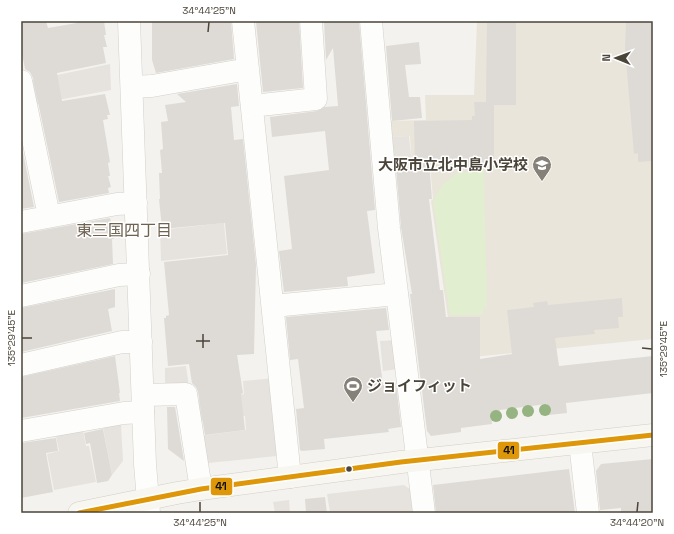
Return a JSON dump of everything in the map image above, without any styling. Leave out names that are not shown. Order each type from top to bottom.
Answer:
[{"type":"main road","points":[[79,513],[148,506],[201,489],[418,460],[653,435]]},
{"type":"street","points":[[129,21],[148,506]]},
{"type":"street","points":[[243,21],[290,477]]},
{"type":"street","points":[[252,106],[316,99],[311,21]]},
{"type":"street","points":[[370,21],[389,228],[424,513]]},
{"type":"street","points":[[132,87],[152,86],[248,69]]},
{"type":"street","points":[[21,81],[49,216]]},
{"type":"street","points":[[21,222],[117,204],[136,203]]},
{"type":"street","points":[[21,296],[119,276],[138,274]]},
{"type":"street","points":[[273,306],[397,294]]},
{"type":"street","points":[[21,365],[122,342],[141,342]]},
{"type":"street","points":[[21,430],[124,413],[143,404],[186,394],[201,489]]},
{"type":"street","points":[[580,443],[588,513]]},
{"type":"shaded area","name":"大阪市立北中島小学校","points":[[477,21],[653,21],[653,339],[454,359],[431,201],[433,199],[430,164],[412,165],[410,136],[391,137],[389,121],[426,120],[425,95],[474,95]]},
{"type":"shaded area","points":[[110,64],[111,90],[32,105],[28,81]]},
{"type":"shaded area","points":[[409,136],[412,165],[394,167],[391,137]]},
{"type":"shaded area","points":[[224,223],[227,254],[161,261],[160,230]]},
{"type":"shaded area","points":[[396,340],[399,369],[383,371],[380,341]]},
{"type":"shaded area","points":[[186,366],[189,387],[165,384],[165,368]]},
{"type":"shaded area","points":[[274,378],[277,456],[208,463],[199,436],[246,430],[245,416],[197,422],[194,401],[244,394],[243,381]]},
{"type":"shaded area","points":[[102,422],[121,424],[123,461],[112,475]]},
{"type":"shaded area","points":[[82,426],[86,446],[89,446],[96,482],[54,490],[47,454],[59,451],[55,431]]},
{"type":"shaded area","points":[[404,485],[414,492],[416,513],[330,513],[327,494]]},
{"type":"shaded area","points":[[289,500],[290,513],[275,513],[273,502]]},
{"type":"green space","points":[[484,170],[487,307],[483,308],[483,315],[450,315],[433,201],[442,185],[457,173]]},
{"type":"building","points":[[21,21],[46,21],[48,28],[77,23],[76,21],[104,21],[106,35],[104,35],[107,47],[103,47],[106,63],[57,73],[62,101],[105,94],[110,115],[107,115],[108,119],[103,120],[110,162],[108,163],[110,176],[108,176],[111,187],[108,188],[109,193],[59,202],[33,78],[30,72],[25,69],[21,48]]},
{"type":"building","points":[[152,21],[231,21],[234,59],[156,73],[152,60]]},
{"type":"building","points":[[256,21],[299,21],[303,88],[263,92]]},
{"type":"building","points":[[324,21],[359,21],[375,210],[367,211],[375,273],[347,277],[348,286],[284,292],[279,251],[292,249],[284,176],[329,170],[325,131],[272,137],[270,117],[317,111],[325,107],[338,106],[333,48],[326,60]]},
{"type":"building","points":[[487,21],[516,21],[516,105],[494,105],[494,167],[462,169],[462,160],[429,161],[432,199],[429,199],[440,290],[443,290],[446,317],[480,317],[480,359],[512,354],[507,310],[534,307],[533,303],[547,301],[548,305],[622,298],[623,317],[618,317],[619,328],[594,330],[595,334],[555,338],[559,366],[653,356],[653,393],[566,403],[567,413],[549,415],[547,404],[500,410],[491,412],[492,424],[461,428],[461,432],[431,436],[427,431],[410,294],[412,294],[401,227],[396,168],[415,167],[414,121],[472,120],[472,116],[475,116],[474,102],[486,102]]},
{"type":"building","points":[[626,21],[653,21],[653,161],[638,162],[638,153],[634,154],[625,49]]},
{"type":"building","points":[[419,42],[421,64],[405,65],[409,97],[420,97],[422,118],[392,121],[386,46]]},
{"type":"building","points":[[237,84],[239,106],[231,107],[234,140],[243,139],[256,265],[254,354],[237,355],[243,393],[241,394],[245,430],[205,435],[198,392],[192,383],[189,364],[168,366],[164,318],[169,315],[164,262],[228,255],[225,223],[162,229],[159,199],[159,173],[162,173],[160,150],[163,149],[161,122],[168,121],[165,105],[186,102],[177,94]]},
{"type":"building","points":[[21,143],[34,207],[21,209]]},
{"type":"building","points":[[110,218],[115,238],[112,239],[113,264],[21,283],[21,234]]},
{"type":"building","points":[[115,289],[115,307],[108,309],[112,331],[21,352],[21,308]]},
{"type":"building","points":[[386,308],[389,330],[376,331],[383,385],[396,383],[401,427],[388,429],[389,432],[324,439],[325,449],[300,450],[296,409],[304,408],[298,359],[290,360],[286,317]]},
{"type":"building","points":[[115,356],[120,401],[21,418],[21,377]]},
{"type":"building","points":[[167,407],[175,407],[184,461],[168,449]]},
{"type":"building","points":[[103,429],[112,475],[108,481],[97,483],[90,443],[86,444],[84,433]]},
{"type":"building","points":[[56,438],[58,451],[46,453],[53,492],[21,498],[21,443]]},
{"type":"building","points":[[653,459],[653,513],[621,513],[621,508],[600,510],[596,471],[601,464]]},
{"type":"building","points":[[569,469],[575,513],[436,513],[433,485]]},
{"type":"building","points":[[325,497],[327,513],[306,513],[305,499]]},
{"type":"transit line","name":"41","points":[[79,513],[201,489],[401,462],[653,435]]},
{"type":"place","name":"大阪市立北中島小学校","points":[[542,182]]},
{"type":"place","name":"ジョイフィット","points":[[353,403]]},
{"type":"district","name":"東三国四丁目","points":[[124,230]]}]
